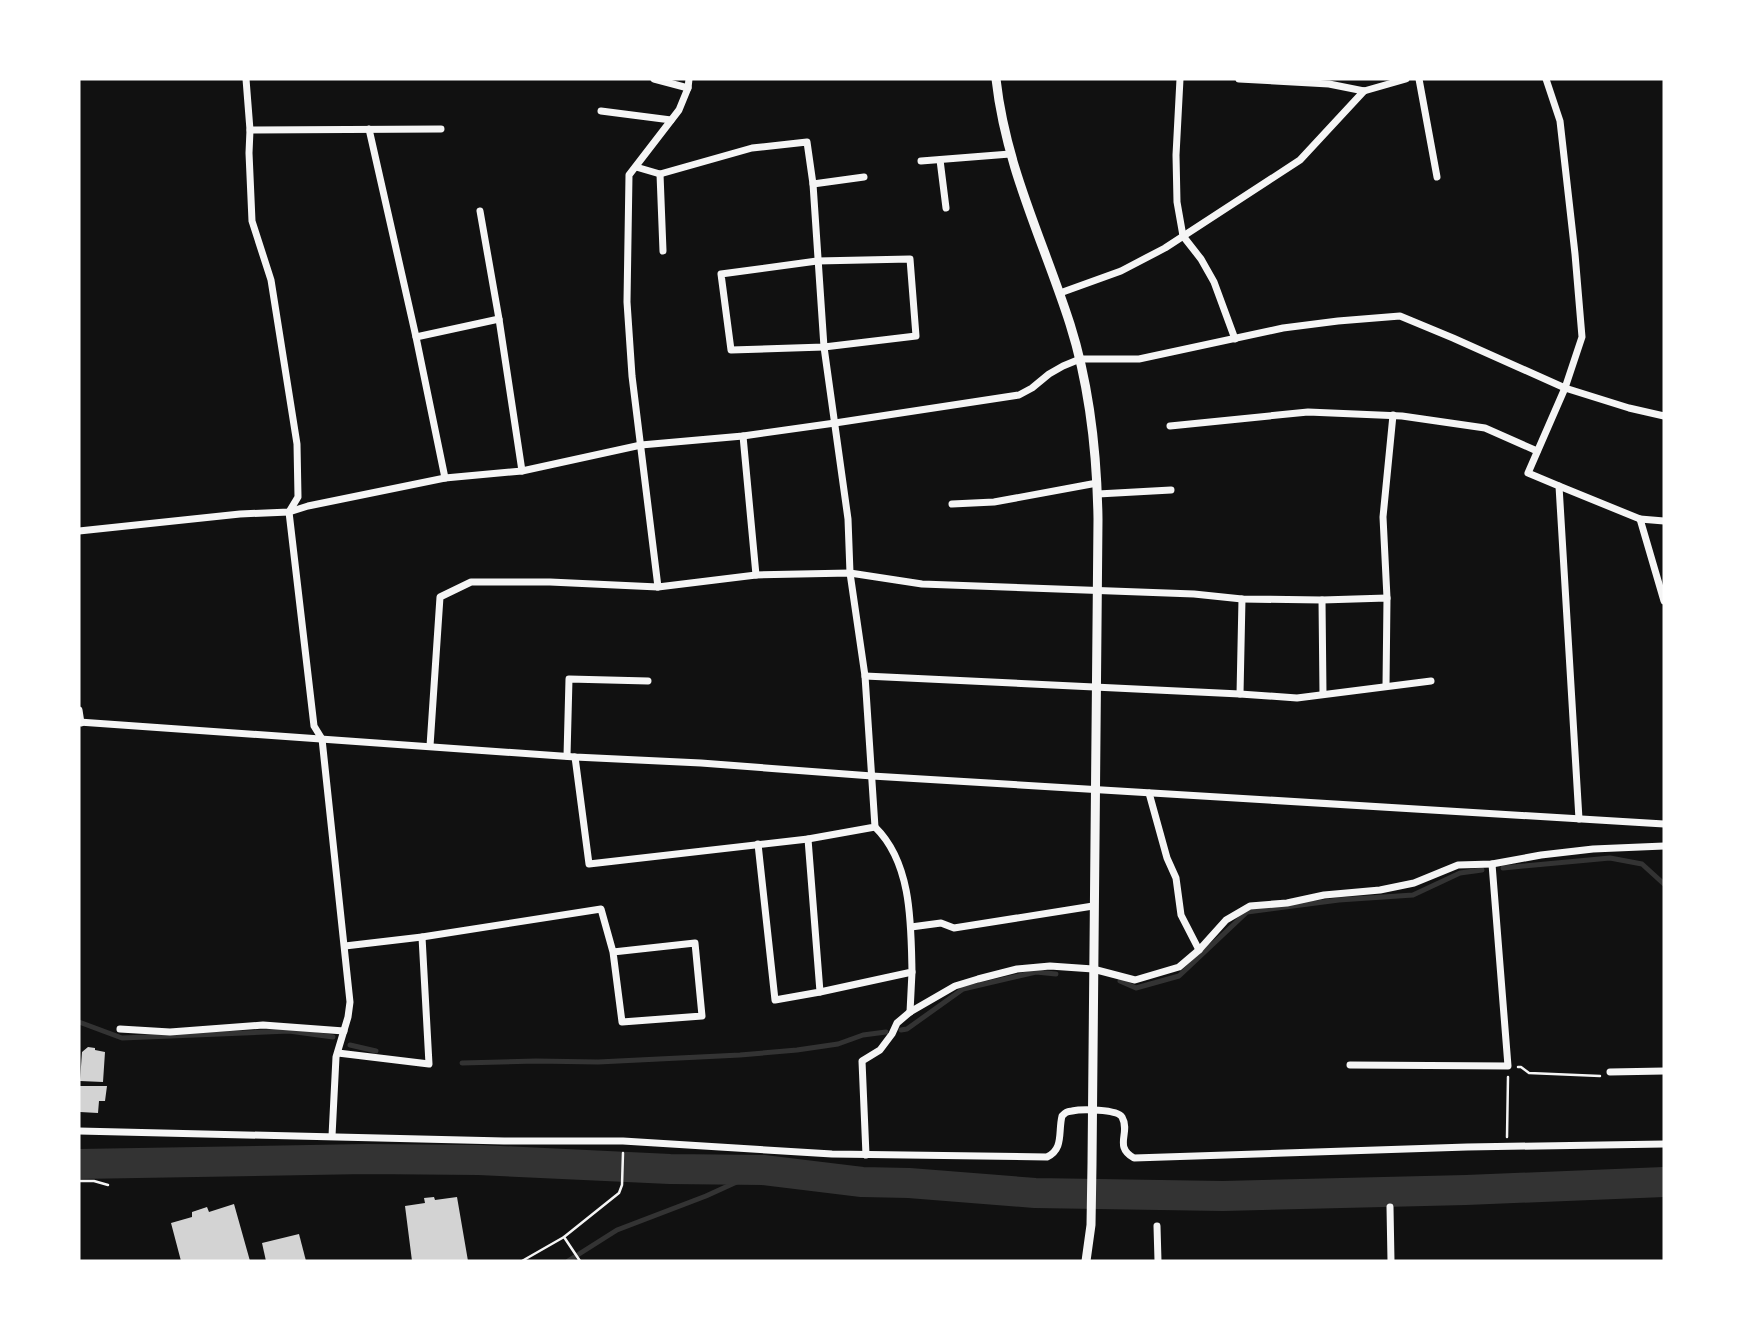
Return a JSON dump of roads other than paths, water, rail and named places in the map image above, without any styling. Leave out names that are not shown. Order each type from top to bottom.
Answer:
[{"type":"street","points":[[246,79],[252,221],[271,280],[297,444],[298,497],[289,512],[314,726],[322,739],[350,1002],[338,1053],[332,1136]]},
{"type":"street","points":[[654,79],[688,88]]},
{"type":"street","points":[[658,587],[632,376],[627,302],[629,175],[678,110],[689,79]]},
{"type":"street","points":[[996,79],[1010,154],[1080,359],[1090,407],[1098,494],[1092,1164],[1091,1225],[1086,1261]]},
{"type":"street","points":[[1180,79],[1176,166],[1177,202],[1184,236],[1214,282],[1235,339]]},
{"type":"street","points":[[1239,79],[1329,84],[1364,91],[1406,79]]},
{"type":"street","points":[[1419,79],[1437,177]]},
{"type":"street","points":[[1546,79],[1560,121],[1581,337],[1564,388],[1528,472],[1640,519],[1664,520]]},
{"type":"street","points":[[1059,293],[1121,271],[1165,248],[1300,160],[1364,91]]},
{"type":"street","points":[[601,111],[671,120]]},
{"type":"street","points":[[369,129],[445,478]]},
{"type":"street","points":[[250,130],[441,129]]},
{"type":"street","points":[[636,167],[660,174],[752,148],[807,142],[813,184],[824,347],[848,519],[850,573],[865,676],[875,827],[884,835],[894,853],[904,883],[911,927],[910,1012]]},
{"type":"street","points":[[921,162],[1010,154]]},
{"type":"street","points":[[940,160],[946,208]]},
{"type":"street","points":[[660,174],[663,251]]},
{"type":"street","points":[[813,184],[864,177]]},
{"type":"street","points":[[480,212],[522,471]]},
{"type":"street","points":[[910,259],[916,335],[824,347],[731,350],[721,274],[817,261],[910,259]]},
{"type":"street","points":[[79,531],[240,514],[289,512],[445,478],[522,471],[641,445],[743,436],[1019,395],[1049,374],[1080,359],[1139,359],[1283,328],[1400,316],[1564,388],[1664,416]]},
{"type":"street","points":[[416,337],[499,319]]},
{"type":"street","points":[[1170,426],[1308,412],[1393,415],[1485,428],[1537,451]]},
{"type":"street","points":[[1386,687],[1387,598],[1383,516],[1393,415]]},
{"type":"street","points":[[743,436],[756,575]]},
{"type":"street","points":[[951,504],[994,502],[1097,483]]},
{"type":"street","points":[[1559,486],[1578,819]]},
{"type":"street","points":[[1098,494],[1171,490]]},
{"type":"street","points":[[1640,519],[1664,601]]},
{"type":"street","points":[[429,746],[440,597],[471,583],[550,582],[658,587],[756,575],[850,573],[922,584],[1194,594],[1242,599],[1387,598]]},
{"type":"street","points":[[1240,694],[1242,599]]},
{"type":"street","points":[[1322,600],[1323,694]]},
{"type":"street","points":[[865,676],[1297,698],[1431,681]]},
{"type":"street","points":[[648,681],[569,679],[571,757],[589,864],[807,839],[875,827]]},
{"type":"street","points":[[79,710],[80,723],[571,757],[1664,824]]},
{"type":"street","points":[[1149,793],[1167,858],[1176,878],[1181,915],[1199,950]]},
{"type":"street","points":[[807,839],[820,992]]},
{"type":"street","points":[[758,844],[775,1000],[912,972]]},
{"type":"street","points":[[866,1155],[862,1060],[880,1050],[897,1023],[910,1012],[955,986],[1017,969],[1050,966],[1093,970],[1135,980],[1179,967],[1199,950],[1226,920],[1250,906],[1380,890],[1414,883],[1458,865],[1492,864],[1593,849],[1664,846]]},
{"type":"street","points":[[1350,1065],[1508,1066],[1492,864]]},
{"type":"street","points":[[911,927],[941,923],[954,928],[1093,906]]},
{"type":"street","points":[[345,946],[422,937],[601,909],[613,952],[622,1022],[702,1016],[695,943],[613,952]]},
{"type":"street","points":[[338,1053],[429,1064],[422,937]]},
{"type":"street","points":[[120,1029],[170,1032],[263,1025],[344,1031]]},
{"type":"street","points":[[1610,1072],[1664,1071]]},
{"type":"street","points":[[79,1131],[504,1141],[624,1141],[866,1155],[1047,1157],[1055,1153],[1059,1146],[1062,1116],[1073,1110],[1092,1110],[1116,1112],[1122,1117],[1123,1148],[1134,1158],[1664,1144]]},
{"type":"street","points":[[1390,1207],[1391,1261]]},
{"type":"street","points":[[1157,1226],[1158,1261]]},
{"type":"waterway","points":[[1503,868],[1610,858],[1642,864],[1664,884]]},
{"type":"waterway","points":[[1120,981],[1136,988],[1179,976],[1247,912],[1339,900],[1413,895],[1460,873],[1482,870]]},
{"type":"waterway","points":[[901,1030],[907,1029],[963,989],[1036,972],[1056,974]]},
{"type":"waterway","points":[[79,1022],[122,1038],[289,1031],[333,1037]]},
{"type":"waterway","points":[[462,1063],[598,1062],[740,1055],[838,1044],[863,1035],[886,1032]]},
{"type":"waterway","points":[[350,1045],[376,1051]]},
{"type":"waterway","points":[[79,1164],[366,1159],[479,1160],[670,1169],[763,1170],[862,1182],[1035,1193],[1223,1196],[1664,1182]]},
{"type":"waterway","points":[[568,1261],[617,1230],[706,1196],[763,1170]]}]
